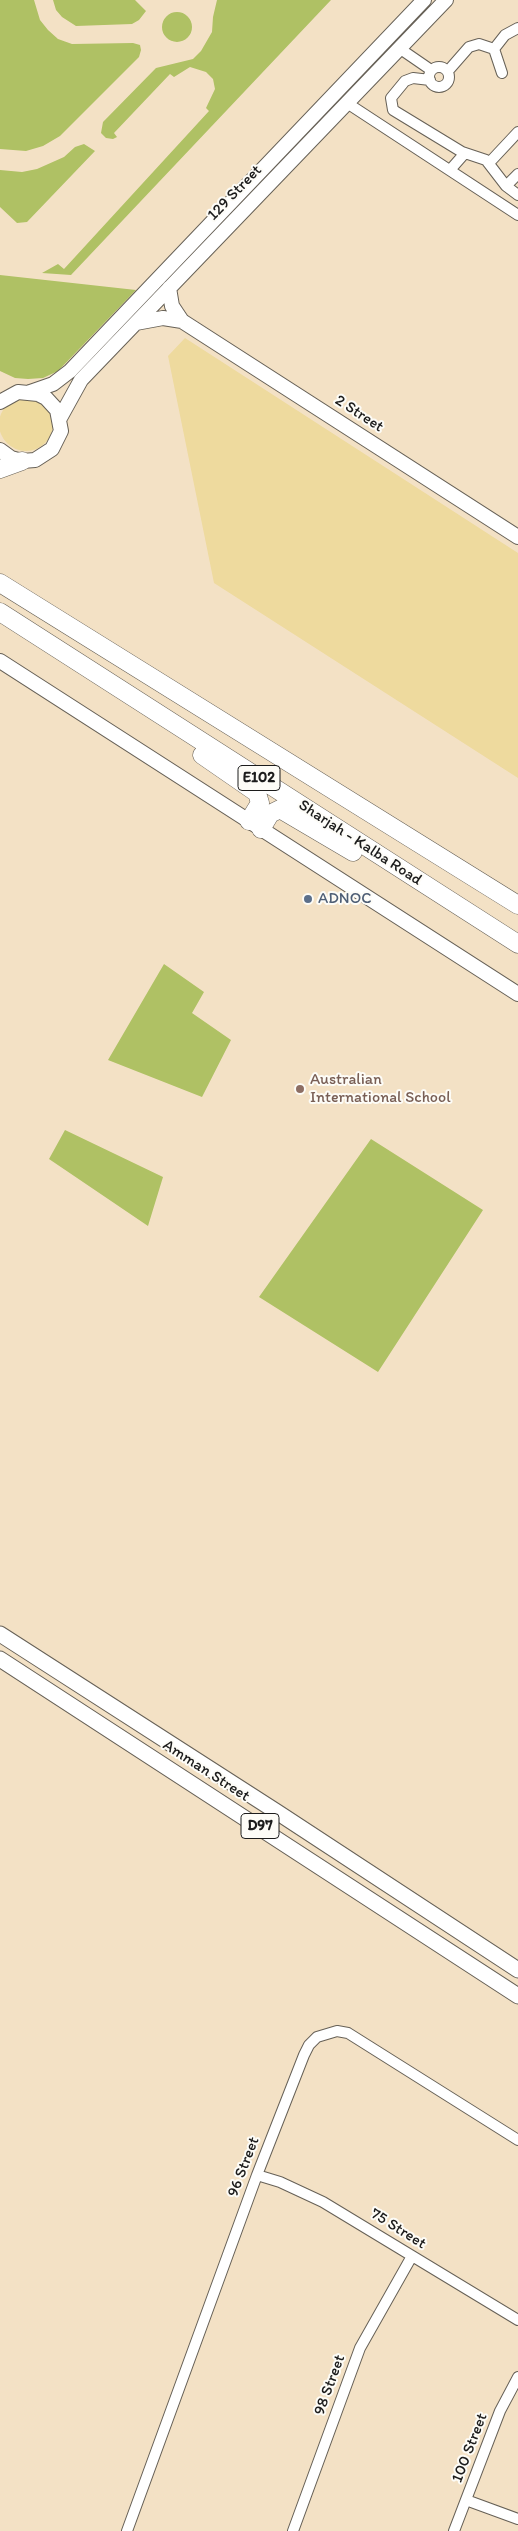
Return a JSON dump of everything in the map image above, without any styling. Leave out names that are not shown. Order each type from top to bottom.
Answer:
[{"type":"highway","points":[[0,469],[22,461]]},
{"type":"highway","points":[[0,573],[182,692],[220,721]]},
{"type":"highway","name":"Sharjah - Kalba Road","points":[[0,583],[518,905]]},
{"type":"highway","name":"Sharjah - Kalba Road","points":[[0,612],[518,944]]},
{"type":"highway","points":[[140,701],[164,729],[257,793],[260,804],[255,825]]},
{"type":"highway","points":[[255,825],[280,809],[385,872],[419,881]]},
{"type":"main road","name":"Amman Street","points":[[0,1634],[518,1970]]},
{"type":"main road","name":"Amman Street","points":[[0,1659],[518,1996]]},
{"type":"street","name":"129 Street","points":[[0,402],[24,392],[53,384],[70,371],[424,0]]},
{"type":"street","name":"129 Street","points":[[22,461],[34,460],[52,449],[61,431],[60,418],[81,380],[446,0]]},
{"type":"street","points":[[494,48],[505,35],[518,28]]},
{"type":"street","points":[[448,71],[469,47],[479,44],[494,48]]},
{"type":"street","points":[[399,48],[431,75],[435,86],[442,86],[450,79],[448,71],[442,67],[431,75],[405,81],[392,96],[392,110],[465,153],[483,158],[506,186],[518,195]]},
{"type":"street","points":[[494,48],[502,73]]},
{"type":"street","points":[[347,103],[518,215]]},
{"type":"street","points":[[489,163],[518,132]]},
{"type":"street","points":[[450,170],[465,153]]},
{"type":"street","points":[[506,186],[518,174]]},
{"type":"street","points":[[169,288],[172,306],[182,321]]},
{"type":"street","points":[[136,324],[163,318],[182,321]]},
{"type":"street","name":"2 Street","points":[[182,321],[518,537]]},
{"type":"street","points":[[0,386],[46,398],[52,403],[60,418]]},
{"type":"street","points":[[0,450],[12,458],[22,461]]},
{"type":"street","points":[[0,662],[518,994]]},
{"type":"street","name":"96 Street","points":[[127,2531],[257,2175],[309,2045],[317,2037],[337,2031],[358,2038],[518,2140]]},
{"type":"street","name":"75 Street","points":[[257,2175],[280,2182],[323,2202],[518,2320]]},
{"type":"street","name":"98 Street","points":[[293,2531],[360,2348],[412,2256]]},
{"type":"street","name":"100 Street","points":[[454,2531],[500,2411],[518,2377]]},
{"type":"street","points":[[466,2500],[518,2519]]},
{"type":"green space","points":[[0,0],[34,0],[40,20],[48,30],[58,39],[72,44],[133,43],[140,45],[141,50],[139,57],[60,136],[43,146],[26,151],[0,149]]},
{"type":"green space","points":[[53,0],[135,0],[146,11],[139,20],[132,24],[76,26],[62,17],[56,10]]},
{"type":"green space","points":[[217,0],[331,0],[71,275],[42,273],[58,264],[64,269],[209,111],[206,108],[215,89],[213,79],[206,72],[190,67],[174,77],[170,74],[114,133],[117,137],[113,139],[106,138],[101,133],[103,122],[156,68],[193,59],[201,51],[212,32]]},
{"type":"green space","points":[[177,12],[188,16],[192,27],[188,38],[177,42],[166,38],[162,27],[166,16]]},
{"type":"green space","points":[[84,144],[95,151],[27,222],[17,223],[0,207],[0,170],[22,172],[37,169],[64,157],[75,147]]},
{"type":"green space","points":[[0,275],[136,290],[58,371],[43,378],[15,378],[0,371]]},
{"type":"green space","points":[[164,964],[204,992],[192,1013],[231,1040],[202,1097],[108,1060]]},
{"type":"green space","points":[[65,1130],[163,1177],[148,1226],[49,1159]]},
{"type":"green space","points":[[371,1139],[483,1210],[378,1372],[259,1297]]},
{"type":"sand","points":[[185,338],[518,553],[518,778],[214,583],[168,356]]},
{"type":"sand","points":[[21,397],[31,397],[41,401],[49,409],[53,424],[49,439],[41,447],[31,451],[21,451],[11,447],[3,439],[-1,429],[-1,419],[3,409],[11,401]]},
{"type":"place","name":"ADNOC","points":[[308,899]]},
{"type":"place","name":"Australian International School","points":[[300,1089]]}]
